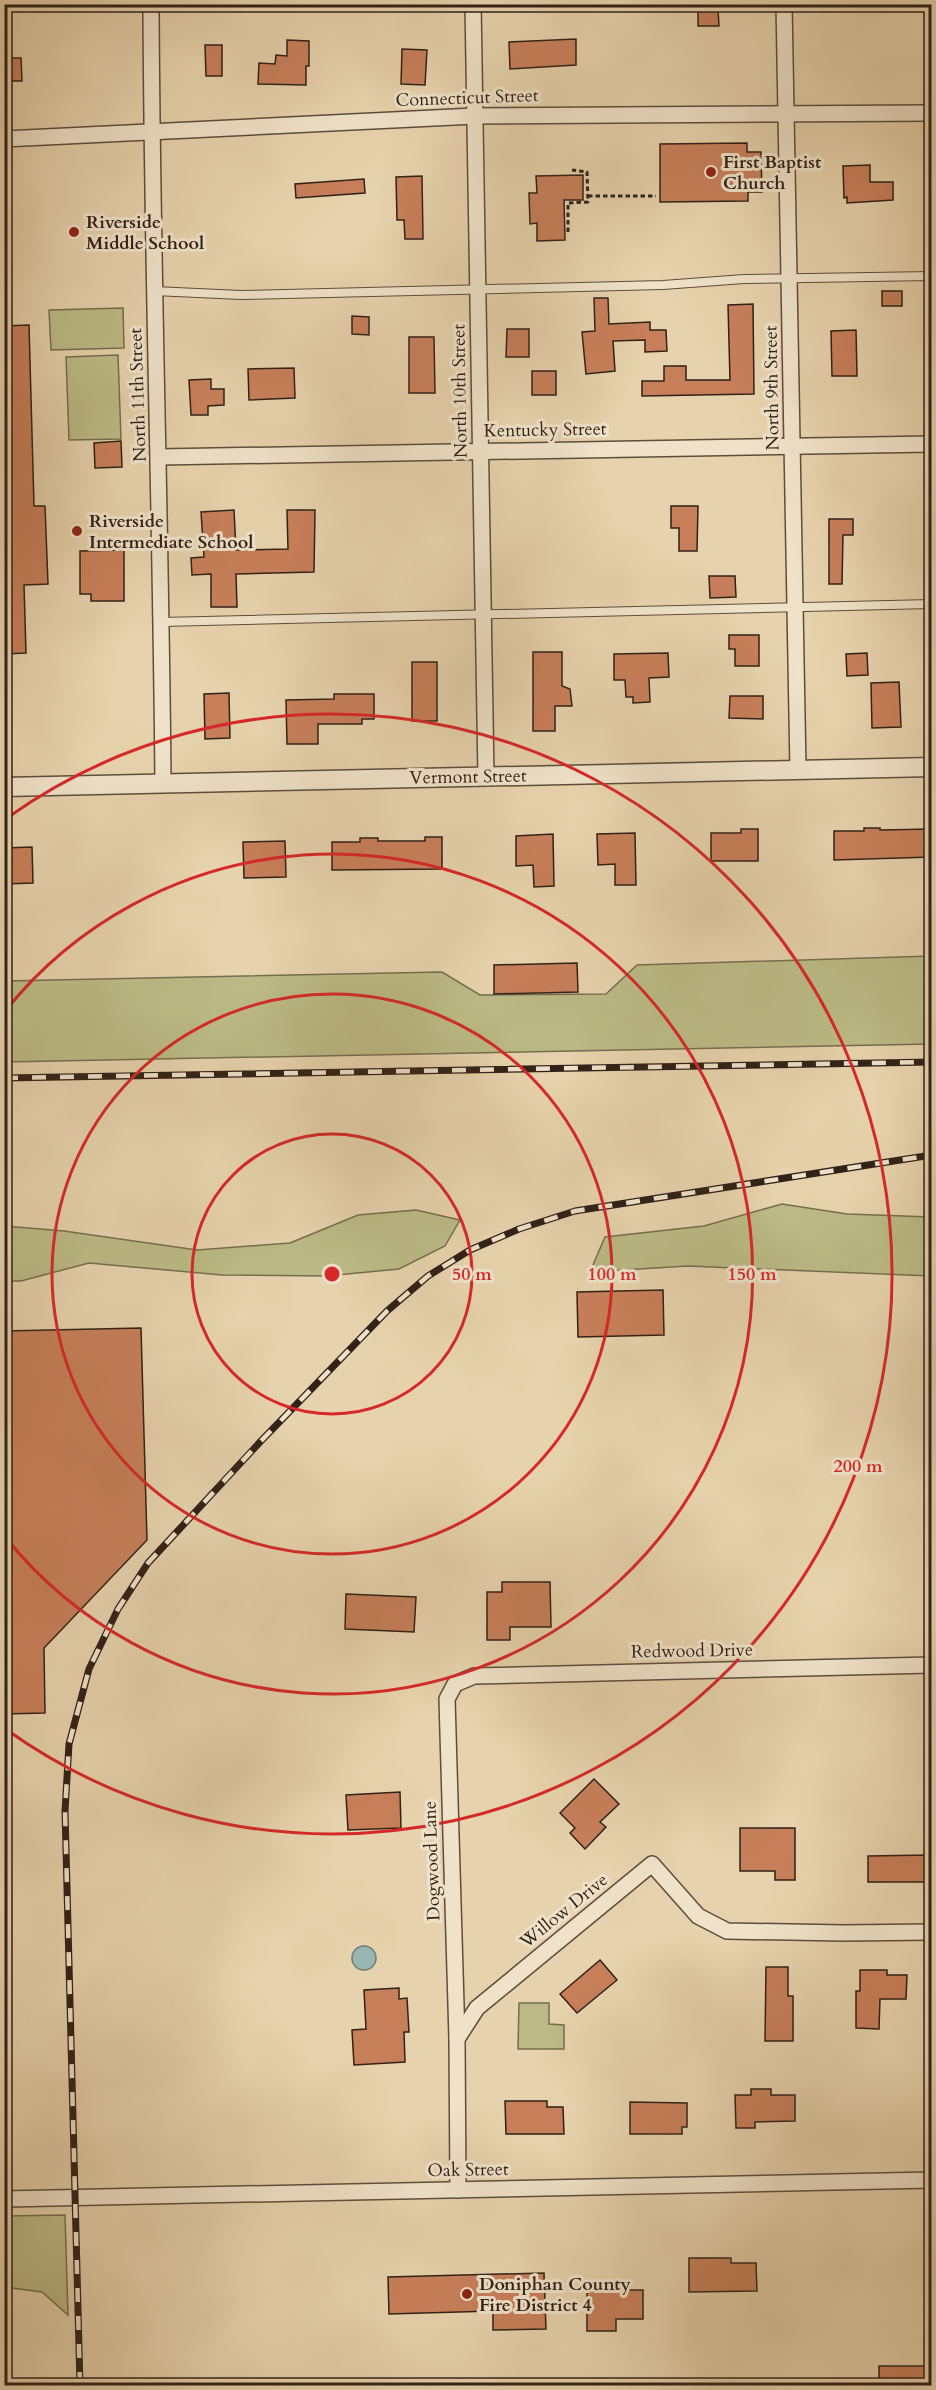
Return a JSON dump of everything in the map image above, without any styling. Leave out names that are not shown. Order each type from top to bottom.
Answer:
[{"type":"street","name":"North 11th Street","points":[[151,4],[164,784]]},
{"type":"street","name":"North 10th Street","points":[[472,4],[486,777]]},
{"type":"street","name":"North 9th Street","points":[[784,4],[784,113],[790,279],[798,770]]},
{"type":"street","name":"Connecticut Street","points":[[4,139],[475,116],[932,113]]},
{"type":"street","name":"Kentucky Street","points":[[159,457],[932,444]]},
{"type":"street","name":"Vermont Street","points":[[4,788],[932,767]]},
{"type":"street","name":"Redwood Drive","points":[[455,1684],[474,1676],[932,1665]]},
{"type":"street","name":"Dogwood Lane","points":[[455,1684],[447,1699],[457,2039]]},
{"type":"street","name":"Willow Drive","points":[[457,2039],[477,2008],[652,1864],[698,1916],[727,1931],[844,1934],[932,1932]]},
{"type":"street","points":[[457,2039],[458,2190]]},
{"type":"street","name":"Oak Street","points":[[5,2199],[932,2180]]},
{"type":"lane","points":[[154,291],[241,295],[663,285],[744,279],[932,276]]},
{"type":"lane","points":[[162,622],[932,604]]},
{"type":"lane","points":[[4,2179],[5,2199]]},
{"type":"path","points":[[568,232],[568,203],[588,202],[587,172],[572,170]]},
{"type":"path","points":[[588,196],[656,196]]},
{"type":"shaded area","points":[[123,308],[124,348],[51,350],[49,310]]},
{"type":"shaded area","points":[[118,355],[121,439],[69,440],[66,357]]},
{"type":"shaded area","points":[[931,956],[931,1044],[5,1062],[5,981],[442,972],[480,995],[606,994],[637,965]]},
{"type":"shaded area","points":[[782,1204],[847,1214],[931,1217],[931,1276],[688,1266],[590,1272],[605,1237],[704,1226]]},
{"type":"shaded area","points":[[416,1210],[460,1220],[445,1246],[399,1269],[326,1276],[222,1275],[89,1263],[21,1281],[5,1281],[5,1226],[64,1231],[197,1250],[290,1243],[358,1215]]},
{"type":"shaded area","points":[[519,2003],[549,2003],[549,2024],[564,2025],[564,2049],[518,2049]]},
{"type":"shaded area","points":[[65,2215],[68,2315],[42,2292],[4,2287],[5,2216]]},
{"type":"water","points":[[364,1946],[369,1947],[375,1953],[375,1963],[369,1969],[364,1970],[359,1969],[353,1963],[352,1958],[353,1953],[359,1947]]},
{"type":"building","points":[[698,9],[718,9],[719,26],[698,26]]},
{"type":"building","points":[[576,39],[576,65],[510,69],[509,42]]},
{"type":"building","points":[[287,40],[309,41],[306,85],[258,84],[259,63],[275,64],[276,55],[287,56]]},
{"type":"building","points":[[205,45],[222,45],[222,76],[206,76]]},
{"type":"building","points":[[402,49],[427,50],[425,85],[401,84]]},
{"type":"building","points":[[4,58],[21,58],[22,81],[4,81]]},
{"type":"building","name":"First Baptist Church","points":[[747,143],[747,152],[761,152],[762,192],[748,192],[748,201],[660,202],[660,144]]},
{"type":"building","points":[[870,165],[870,182],[893,182],[893,200],[847,203],[847,197],[844,198],[843,166]]},
{"type":"building","points":[[583,175],[583,200],[564,200],[565,240],[537,241],[537,223],[530,224],[529,193],[537,193],[536,176]]},
{"type":"building","points":[[422,176],[423,239],[405,239],[404,220],[397,220],[396,177]]},
{"type":"building","points":[[364,179],[365,193],[296,198],[295,184]]},
{"type":"building","points":[[882,291],[902,291],[902,306],[882,306]]},
{"type":"building","points":[[594,298],[608,298],[609,324],[650,322],[650,330],[666,330],[667,351],[645,352],[645,340],[613,341],[615,371],[586,374],[582,332],[595,331]]},
{"type":"building","points":[[753,304],[754,394],[642,396],[642,381],[664,381],[664,366],[686,366],[686,380],[730,380],[728,305]]},
{"type":"building","points":[[352,316],[369,317],[369,335],[352,334]]},
{"type":"building","name":"Riverside Intermediate School","points":[[29,325],[34,506],[45,506],[48,584],[24,585],[26,653],[4,654],[4,326]]},
{"type":"building","points":[[507,329],[529,329],[529,357],[506,357]]},
{"type":"building","points":[[856,330],[857,376],[832,376],[831,331]]},
{"type":"building","points":[[409,337],[434,337],[435,393],[409,393]]},
{"type":"building","points":[[294,368],[295,398],[249,400],[248,369]]},
{"type":"building","points":[[532,371],[556,371],[556,395],[532,395]]},
{"type":"building","points":[[211,379],[211,389],[224,389],[224,405],[208,406],[208,415],[191,415],[189,380]]},
{"type":"building","points":[[121,441],[122,467],[95,468],[94,443]]},
{"type":"building","points":[[671,506],[698,506],[697,551],[679,551],[679,528],[671,528]]},
{"type":"building","points":[[234,510],[236,550],[288,549],[287,510],[315,510],[314,572],[236,574],[237,607],[211,607],[211,574],[192,575],[191,558],[204,557],[201,512]]},
{"type":"building","points":[[829,519],[853,519],[853,535],[843,535],[842,584],[829,584]]},
{"type":"building","points":[[124,550],[124,601],[91,601],[91,594],[80,594],[80,551]]},
{"type":"building","points":[[709,576],[735,576],[736,597],[710,598]]},
{"type":"building","points":[[729,635],[759,635],[759,666],[735,666],[735,649],[729,649]]},
{"type":"building","points":[[533,652],[562,652],[562,686],[570,689],[572,706],[555,706],[555,731],[533,731]]},
{"type":"building","points":[[668,653],[669,677],[649,678],[650,702],[633,703],[633,697],[626,697],[625,680],[614,680],[614,654]]},
{"type":"building","points":[[867,653],[868,675],[847,676],[846,654]]},
{"type":"building","points":[[412,662],[437,662],[437,721],[412,721]]},
{"type":"building","points":[[899,682],[901,727],[872,728],[871,683]]},
{"type":"building","points":[[229,693],[230,738],[205,739],[204,694]]},
{"type":"building","points":[[334,694],[374,694],[374,719],[362,719],[362,724],[318,724],[318,744],[287,744],[286,700],[334,699]]},
{"type":"building","points":[[730,696],[763,696],[763,719],[729,718]]},
{"type":"building","points":[[864,828],[932,829],[932,857],[834,860],[834,831],[864,831]]},
{"type":"building","points":[[741,829],[758,829],[758,861],[711,861],[711,833],[741,833]]},
{"type":"building","points":[[635,833],[636,885],[615,885],[615,864],[598,865],[597,834]]},
{"type":"building","points":[[553,834],[554,886],[534,887],[533,865],[516,866],[516,836]]},
{"type":"building","points":[[425,837],[442,837],[442,869],[332,870],[332,842],[360,842],[360,838],[378,838],[378,841],[425,841]]},
{"type":"building","points":[[285,841],[286,877],[244,878],[243,842]]},
{"type":"building","points":[[32,847],[33,883],[4,884],[4,848]]},
{"type":"building","points":[[577,963],[578,992],[494,994],[494,965]]},
{"type":"building","points":[[663,1290],[664,1335],[578,1337],[577,1292]]},
{"type":"building","points":[[141,1328],[147,1540],[44,1648],[45,1713],[4,1714],[4,1331]]},
{"type":"building","points":[[502,1582],[550,1582],[551,1627],[510,1627],[510,1640],[487,1640],[487,1592],[502,1592]]},
{"type":"building","points":[[346,1594],[416,1597],[414,1632],[345,1629]]},
{"type":"building","points":[[594,1779],[619,1804],[600,1822],[606,1827],[585,1849],[570,1833],[575,1828],[560,1813]]},
{"type":"building","points":[[400,1792],[401,1828],[348,1830],[346,1795]]},
{"type":"building","points":[[740,1828],[795,1828],[795,1880],[775,1880],[775,1871],[740,1871]]},
{"type":"building","points":[[930,1855],[930,1882],[868,1882],[868,1856]]},
{"type":"building","points":[[600,1960],[617,1980],[577,2013],[560,1994]]},
{"type":"building","points":[[766,1967],[788,1967],[788,1996],[793,1996],[793,2041],[765,2041]]},
{"type":"building","points":[[860,1970],[887,1970],[887,1975],[907,1975],[906,1999],[880,1999],[879,2029],[856,2028],[856,1991],[860,1991]]},
{"type":"building","points":[[399,1988],[399,1999],[407,1998],[409,2032],[404,2032],[405,2062],[354,2065],[352,2030],[366,2029],[364,1990]]},
{"type":"building","points":[[751,2089],[771,2089],[771,2095],[795,2095],[795,2121],[755,2122],[755,2128],[736,2128],[735,2095],[751,2095]]},
{"type":"building","points":[[505,2101],[547,2101],[547,2107],[563,2107],[564,2134],[506,2134]]},
{"type":"building","points":[[630,2102],[687,2103],[687,2127],[682,2127],[682,2134],[630,2134]]},
{"type":"building","points":[[689,2258],[731,2258],[731,2263],[756,2263],[757,2291],[689,2292]]},
{"type":"building","name":"Doniphan County Fire District 4","points":[[544,2273],[546,2329],[493,2330],[493,2311],[389,2314],[388,2277]]},
{"type":"building","points":[[587,2290],[643,2290],[643,2319],[616,2319],[616,2331],[587,2331]]},
{"type":"building","points":[[879,2366],[930,2366],[930,2385],[879,2385]]},
{"type":"railway","points":[[4,1078],[932,1062]]},
{"type":"railway","points":[[80,2386],[65,1811],[69,1744],[89,1669],[118,1609],[148,1563],[260,1442],[387,1311],[428,1276],[470,1250],[519,1229],[575,1211],[932,1155]]},
{"type":"place","name":"First Baptist Church","points":[[711,172]]},
{"type":"place","name":"Riverside Middle School","points":[[74,232]]},
{"type":"place","name":"Riverside Intermediate School","points":[[77,531]]},
{"type":"place","name":"Doniphan County Fire District 4","points":[[467,2294]]}]
